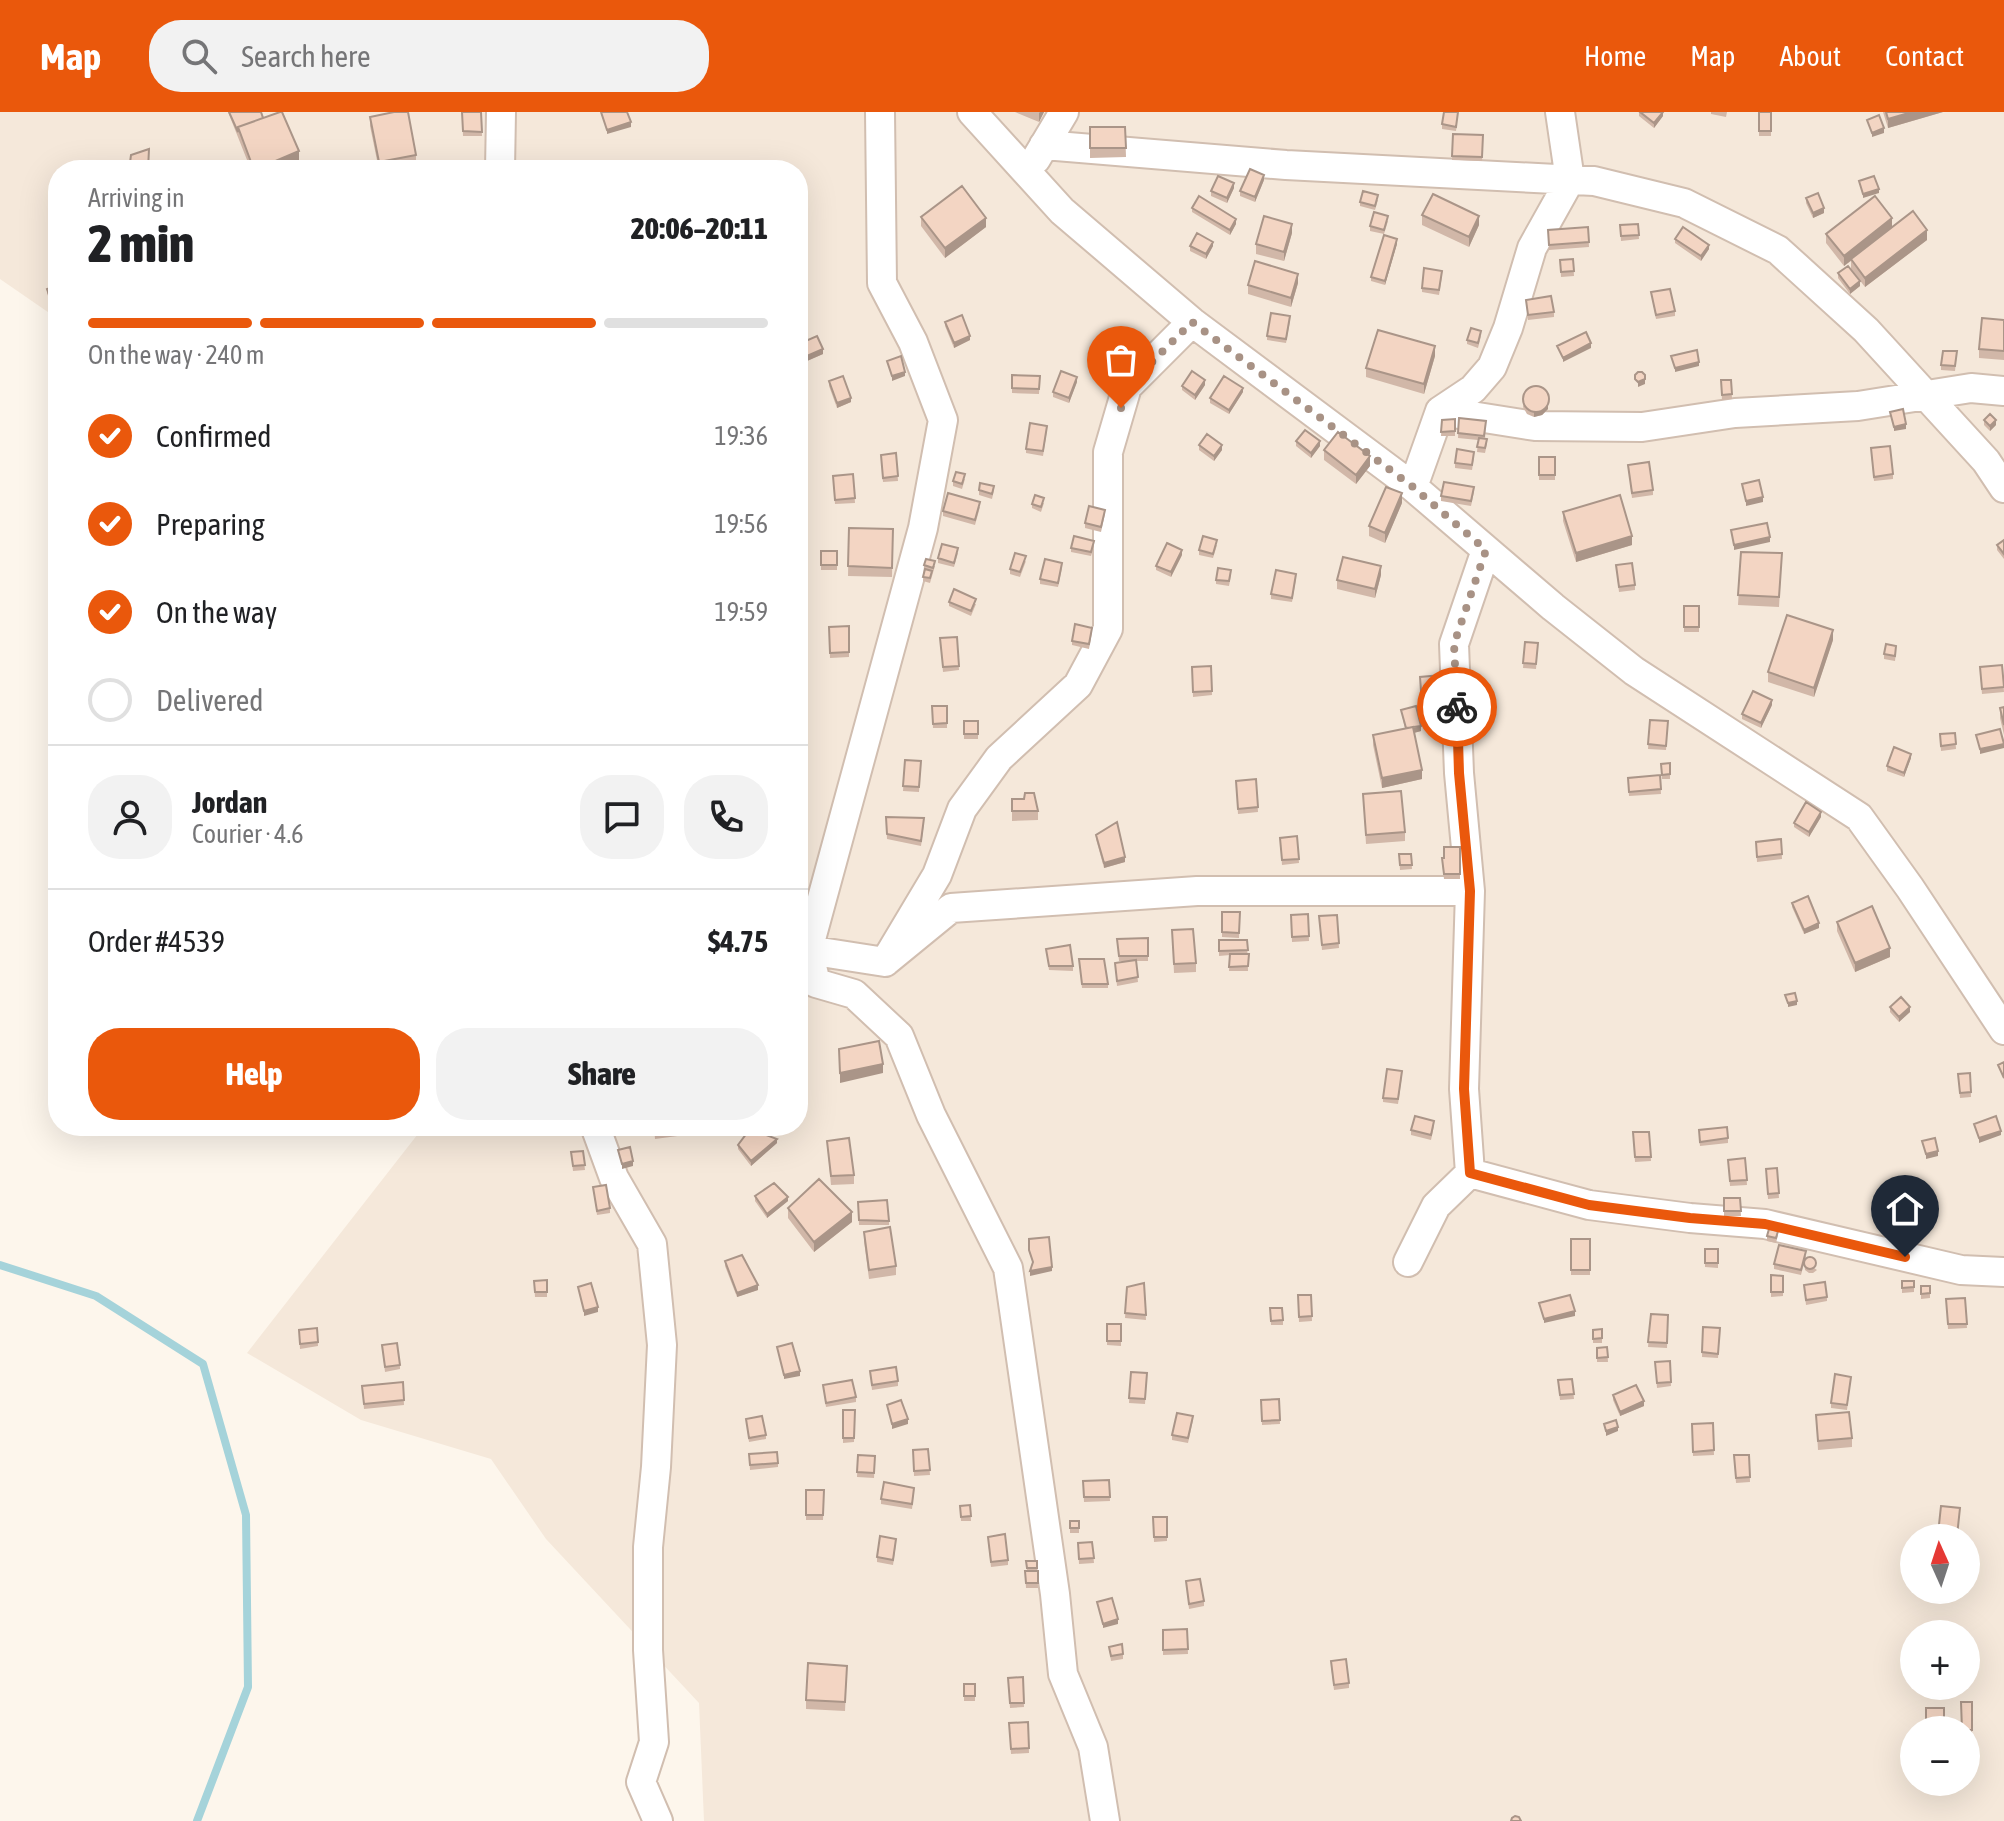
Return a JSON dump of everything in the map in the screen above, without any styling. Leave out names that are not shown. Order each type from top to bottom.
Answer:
[{"type":"street","points":[[500,160],[501,112]]},
{"type":"street","points":[[808,934],[923,528],[943,420],[913,342],[882,283],[880,112]]},
{"type":"street","points":[[972,112],[1062,211],[1192,322],[1413,487],[1553,607],[1634,671],[1859,817],[2004,1030]]},
{"type":"street","points":[[1027,173],[1064,112]]},
{"type":"street","points":[[1413,487],[1440,411],[1473,389],[1492,367],[1508,328],[1532,248],[1570,180],[1560,112]]},
{"type":"street","points":[[1044,145],[1286,165],[1594,181],[1684,203],[1778,250],[1866,330],[1986,461],[2004,488]]},
{"type":"street","points":[[885,962],[937,875],[962,809],[999,758],[1078,685],[1108,629],[1108,452],[1127,387],[1192,322]]},
{"type":"street","points":[[1440,411],[1535,426],[1642,427],[1735,413],[1858,406],[1971,388],[2004,391]]},
{"type":"street","points":[[1408,1262],[1436,1206],[1470,1173],[1464,1089],[1470,891],[1459,773],[1454,644],[1486,550]]},
{"type":"street","points":[[808,953],[885,962],[951,908],[1197,891],[1470,891]]},
{"type":"street","points":[[808,964],[816,983],[854,994],[899,1036],[931,1115],[1008,1268],[1051,1563],[1063,1674],[1093,1747],[1105,1821]]},
{"type":"street","points":[[599,1136],[614,1178],[652,1244],[662,1345],[656,1467],[648,1547],[648,1650],[654,1742],[641,1782],[658,1821]]},
{"type":"street","points":[[1470,1173],[1589,1205],[1765,1224],[1961,1270],[2004,1272]]},
{"type":"shaded area","points":[[0,112],[2004,112],[2004,1821],[704,1821],[699,1703],[546,1539],[491,1459],[361,1420],[247,1353],[416,1136],[808,1136],[808,160],[48,160],[48,312],[0,279]]},
{"type":"building","points":[[229,112],[261,112],[263,118],[238,127],[238,132]]},
{"type":"building","points":[[282,112],[299,151],[278,160],[250,160],[238,127]]},
{"type":"building","points":[[408,112],[416,155],[379,160],[370,117]]},
{"type":"building","points":[[462,112],[481,112],[482,132],[463,131]]},
{"type":"building","points":[[601,112],[627,112],[631,122],[607,130]]},
{"type":"building","points":[[1444,112],[1458,112],[1456,127],[1442,124]]},
{"type":"building","points":[[1640,112],[1663,112],[1654,123]]},
{"type":"building","points":[[1759,112],[1771,112],[1771,131],[1759,131]]},
{"type":"building","points":[[1886,112],[1912,112],[1888,119]]},
{"type":"building","points":[[1879,115],[1884,128],[1872,133],[1867,120]]},
{"type":"building","points":[[1090,127],[1125,127],[1126,148],[1090,148]]},
{"type":"building","points":[[1453,134],[1483,135],[1482,157],[1452,156]]},
{"type":"building","points":[[149,149],[148,160],[130,160],[131,155]]},
{"type":"building","points":[[1250,169],[1264,175],[1255,197],[1240,191]]},
{"type":"building","points":[[1218,176],[1234,183],[1227,198],[1211,191]]},
{"type":"building","points":[[1874,176],[1879,189],[1863,194],[1859,181]]},
{"type":"building","points":[[962,186],[986,218],[945,248],[921,217]]},
{"type":"building","points":[[1363,191],[1378,195],[1375,206],[1360,202]]},
{"type":"building","points":[[1818,193],[1824,208],[1813,213],[1806,198]]},
{"type":"building","points":[[1433,194],[1479,216],[1469,237],[1422,215]]},
{"type":"building","points":[[1199,196],[1236,219],[1230,230],[1192,208]]},
{"type":"building","points":[[1875,196],[1892,218],[1844,256],[1826,234]]},
{"type":"building","points":[[1913,211],[1927,230],[1865,278],[1851,259]]},
{"type":"building","points":[[1374,212],[1388,216],[1384,230],[1370,226]]},
{"type":"building","points":[[1264,216],[1292,224],[1284,252],[1256,244]]},
{"type":"building","points":[[1638,224],[1639,235],[1621,236],[1620,225]]},
{"type":"building","points":[[1588,227],[1589,242],[1549,245],[1548,230]]},
{"type":"building","points":[[1683,227],[1709,245],[1701,256],[1675,239]]},
{"type":"building","points":[[1197,233],[1213,242],[1206,254],[1190,246]]},
{"type":"building","points":[[1384,235],[1397,239],[1385,281],[1371,277]]},
{"type":"building","points":[[1573,259],[1574,271],[1561,272],[1560,260]]},
{"type":"building","points":[[1255,261],[1298,274],[1291,298],[1248,285]]},
{"type":"building","points":[[1848,266],[1860,281],[1850,289],[1838,273]]},
{"type":"building","points":[[1424,268],[1442,271],[1439,290],[1422,288]]},
{"type":"building","points":[[1670,289],[1675,311],[1656,315],[1651,292]]},
{"type":"building","points":[[1551,296],[1554,312],[1528,315],[1526,300]]},
{"type":"building","points":[[1271,313],[1290,316],[1286,339],[1267,336]]},
{"type":"building","points":[[962,315],[970,336],[954,343],[945,322]]},
{"type":"building","points":[[1982,318],[2004,320],[2004,351],[1979,349]]},
{"type":"building","points":[[1471,328],[1481,331],[1478,343],[1467,340]]},
{"type":"building","points":[[1378,330],[1435,346],[1424,384],[1366,368]]},
{"type":"building","points":[[1586,332],[1591,343],[1563,358],[1557,346]]},
{"type":"building","points":[[817,336],[823,349],[808,356],[808,340]]},
{"type":"building","points":[[1697,350],[1699,362],[1675,368],[1671,356]]},
{"type":"building","points":[[1943,351],[1957,351],[1955,366],[1941,365]]},
{"type":"building","points":[[901,356],[905,372],[892,376],[887,361]]},
{"type":"building","points":[[1061,371],[1077,377],[1069,398],[1053,392]]},
{"type":"building","points":[[1192,371],[1205,380],[1195,395],[1182,386]]},
{"type":"building","points":[[1638,372],[1645,375],[1645,379],[1638,382],[1635,375]]},
{"type":"building","points":[[1012,375],[1040,376],[1039,389],[1012,388]]},
{"type":"building","points":[[843,376],[851,398],[837,403],[829,381]]},
{"type":"building","points":[[1224,376],[1243,388],[1229,410],[1210,398]]},
{"type":"building","points":[[1721,380],[1731,380],[1732,394],[1722,395]]},
{"type":"building","points":[[1536,386],[1545,390],[1549,399],[1545,408],[1536,412],[1527,408],[1523,399],[1527,390]]},
{"type":"building","points":[[1903,409],[1906,424],[1894,427],[1890,412]]},
{"type":"building","points":[[1990,414],[1996,420],[1990,426],[1984,420]]},
{"type":"building","points":[[1459,418],[1486,421],[1484,436],[1458,433]]},
{"type":"building","points":[[1455,419],[1455,431],[1441,432],[1442,420]]},
{"type":"building","points":[[1030,423],[1047,426],[1043,451],[1026,449]]},
{"type":"building","points":[[1305,430],[1320,441],[1311,453],[1296,441]]},
{"type":"building","points":[[1338,432],[1370,456],[1356,475],[1324,450]]},
{"type":"building","points":[[1207,434],[1222,445],[1214,456],[1199,445]]},
{"type":"building","points":[[1479,438],[1487,439],[1485,448],[1477,447]]},
{"type":"building","points":[[1890,446],[1893,474],[1874,477],[1871,448]]},
{"type":"building","points":[[1457,449],[1474,452],[1472,465],[1455,463]]},
{"type":"building","points":[[896,453],[898,476],[883,478],[881,455]]},
{"type":"building","points":[[1539,457],[1555,457],[1555,475],[1539,475]]},
{"type":"building","points":[[1649,462],[1653,490],[1632,493],[1628,465]]},
{"type":"building","points":[[956,472],[965,474],[962,484],[953,481]]},
{"type":"building","points":[[853,474],[855,498],[835,500],[833,476]]},
{"type":"building","points":[[1759,480],[1763,497],[1746,501],[1742,484]]},
{"type":"building","points":[[1444,482],[1474,487],[1471,501],[1441,496]]},
{"type":"building","points":[[980,483],[994,486],[992,494],[979,490]]},
{"type":"building","points":[[1386,487],[1402,493],[1385,533],[1369,526]]},
{"type":"building","points":[[948,493],[980,502],[975,520],[943,511]]},
{"type":"building","points":[[1035,495],[1044,498],[1041,507],[1032,504]]},
{"type":"building","points":[[1620,495],[1632,536],[1576,553],[1563,512]]},
{"type":"building","points":[[1089,506],[1105,510],[1101,527],[1085,523]]},
{"type":"building","points":[[1767,523],[1770,537],[1734,545],[1731,530]]},
{"type":"building","points":[[849,528],[893,529],[892,568],[848,566]]},
{"type":"building","points":[[1074,536],[1094,541],[1091,552],[1071,548]]},
{"type":"building","points":[[1203,536],[1217,540],[1213,554],[1199,550]]},
{"type":"building","points":[[2004,540],[2004,554],[1997,545]]},
{"type":"building","points":[[1167,543],[1182,550],[1171,572],[1156,566]]},
{"type":"building","points":[[942,544],[958,548],[954,563],[938,558]]},
{"type":"building","points":[[821,551],[837,551],[837,565],[821,565]]},
{"type":"building","points":[[1741,552],[1782,553],[1779,597],[1738,595]]},
{"type":"building","points":[[1015,553],[1026,556],[1020,572],[1010,569]]},
{"type":"building","points":[[1343,557],[1381,566],[1375,589],[1337,580]]},
{"type":"building","points":[[926,559],[935,561],[933,568],[924,565]]},
{"type":"building","points":[[1045,559],[1062,563],[1058,583],[1040,579]]},
{"type":"building","points":[[1632,563],[1635,585],[1619,587],[1616,565]]},
{"type":"building","points":[[1218,568],[1231,570],[1229,581],[1216,580]]},
{"type":"building","points":[[925,569],[932,571],[930,578],[923,577]]},
{"type":"building","points":[[1276,570],[1296,574],[1292,598],[1271,594]]},
{"type":"building","points":[[954,589],[976,599],[971,611],[949,602]]},
{"type":"building","points":[[1684,606],[1699,606],[1699,627],[1684,627]]},
{"type":"building","points":[[1787,615],[1833,630],[1814,688],[1768,672]]},
{"type":"building","points":[[1075,624],[1092,628],[1089,644],[1072,641]]},
{"type":"building","points":[[849,626],[849,652],[830,653],[829,627]]},
{"type":"building","points":[[957,637],[959,666],[943,667],[940,638]]},
{"type":"building","points":[[1525,642],[1538,643],[1536,664],[1523,663]]},
{"type":"building","points":[[1886,644],[1896,646],[1895,656],[1884,654]]},
{"type":"building","points":[[2002,665],[2004,687],[1982,689],[1980,667]]},
{"type":"building","points":[[1211,666],[1212,691],[1193,692],[1192,667]]},
{"type":"building","points":[[1441,675],[1442,690],[1421,691],[1420,677]]},
{"type":"building","points":[[1753,691],[1772,700],[1761,723],[1742,714]]},
{"type":"building","points":[[1443,699],[1448,728],[1437,729],[1431,700]]},
{"type":"building","points":[[932,706],[947,706],[947,723],[933,724]]},
{"type":"building","points":[[1416,706],[1421,726],[1406,728],[1401,710]]},
{"type":"building","points":[[1650,720],[1668,721],[1666,746],[1648,744]]},
{"type":"building","points":[[964,721],[978,721],[978,734],[964,734]]},
{"type":"building","points":[[1413,727],[1422,770],[1382,778],[1373,735]]},
{"type":"building","points":[[2000,729],[2004,744],[1980,749],[1976,735]]},
{"type":"building","points":[[1955,733],[1956,744],[1941,746],[1940,734]]},
{"type":"building","points":[[1894,747],[1911,754],[1904,773],[1887,766]]},
{"type":"building","points":[[905,760],[921,761],[919,787],[903,786]]},
{"type":"building","points":[[1670,763],[1670,774],[1662,775],[1661,764]]},
{"type":"building","points":[[1660,775],[1661,789],[1629,792],[1628,778]]},
{"type":"building","points":[[1256,779],[1258,807],[1238,809],[1236,781]]},
{"type":"building","points":[[1401,791],[1405,832],[1366,835],[1363,794]]},
{"type":"building","points":[[1025,793],[1034,793],[1038,811],[1012,811],[1012,799],[1024,799]]},
{"type":"building","points":[[1806,802],[1821,812],[1809,832],[1794,823]]},
{"type":"building","points":[[886,817],[924,818],[921,841],[887,834]]},
{"type":"building","points":[[1117,822],[1125,857],[1104,863],[1096,835]]},
{"type":"building","points":[[1297,836],[1299,859],[1282,860],[1280,838]]},
{"type":"building","points":[[1781,839],[1782,854],[1757,857],[1756,842]]},
{"type":"building","points":[[1444,847],[1460,847],[1460,874],[1444,874]]},
{"type":"building","points":[[1399,854],[1411,854],[1412,865],[1400,865]]},
{"type":"building","points":[[1808,896],[1819,923],[1804,930],[1792,903]]},
{"type":"building","points":[[1872,906],[1890,948],[1855,963],[1837,922]]},
{"type":"building","points":[[1222,912],[1240,912],[1239,933],[1222,932]]},
{"type":"building","points":[[1308,914],[1309,936],[1292,937],[1291,915]]},
{"type":"building","points":[[1337,915],[1339,943],[1322,945],[1319,916]]},
{"type":"building","points":[[1193,929],[1196,963],[1174,964],[1172,930]]},
{"type":"building","points":[[1148,938],[1148,956],[1119,956],[1117,939]]},
{"type":"building","points":[[1219,940],[1247,940],[1248,950],[1219,951]]},
{"type":"building","points":[[1070,945],[1073,966],[1049,966],[1046,949]]},
{"type":"building","points":[[1230,954],[1249,954],[1248,966],[1229,967]]},
{"type":"building","points":[[1079,959],[1104,959],[1108,984],[1082,984]]},
{"type":"building","points":[[1136,960],[1138,977],[1117,981],[1115,963]]},
{"type":"building","points":[[1795,993],[1797,1001],[1788,1003],[1785,995]]},
{"type":"building","points":[[1901,997],[1910,1007],[1899,1017],[1890,1007]]},
{"type":"building","points":[[879,1041],[883,1064],[840,1073],[839,1049]]},
{"type":"building","points":[[2004,1062],[2004,1078],[1998,1065]]},
{"type":"building","points":[[1387,1069],[1402,1071],[1398,1099],[1383,1098]]},
{"type":"building","points":[[1970,1073],[1971,1092],[1960,1093],[1958,1074]]},
{"type":"building","points":[[1415,1116],[1434,1121],[1431,1135],[1411,1130]]},
{"type":"building","points":[[1996,1116],[2001,1131],[1979,1138],[1974,1124]]},
{"type":"building","points":[[1727,1127],[1728,1138],[1700,1142],[1699,1130]]},
{"type":"building","points":[[1633,1132],[1649,1132],[1651,1157],[1635,1157]]},
{"type":"building","points":[[745,1136],[777,1139],[751,1161],[738,1145]]},
{"type":"building","points":[[849,1138],[854,1175],[831,1176],[827,1141]]},
{"type":"building","points":[[1935,1138],[1938,1151],[1926,1154],[1922,1141]]},
{"type":"building","points":[[630,1147],[633,1161],[622,1164],[618,1150]]},
{"type":"building","points":[[583,1151],[585,1165],[573,1166],[571,1152]]},
{"type":"building","points":[[1745,1158],[1747,1180],[1730,1181],[1728,1160]]},
{"type":"building","points":[[1777,1168],[1779,1193],[1768,1194],[1766,1169]]},
{"type":"building","points":[[819,1179],[852,1212],[814,1242],[788,1208]]},
{"type":"building","points":[[774,1183],[788,1197],[767,1214],[755,1196]]},
{"type":"building","points":[[606,1185],[610,1208],[597,1211],[593,1187]]},
{"type":"building","points":[[1724,1198],[1740,1198],[1741,1211],[1724,1211]]},
{"type":"building","points":[[887,1200],[889,1221],[859,1220],[858,1202]]},
{"type":"building","points":[[890,1227],[896,1266],[869,1270],[864,1232]]},
{"type":"building","points":[[1769,1229],[1778,1231],[1776,1238],[1767,1236]]},
{"type":"building","points":[[1049,1237],[1052,1267],[1030,1271],[1033,1262],[1029,1239]]},
{"type":"building","points":[[1571,1239],[1590,1239],[1590,1270],[1571,1270]]},
{"type":"building","points":[[1779,1245],[1806,1251],[1801,1270],[1774,1264]]},
{"type":"building","points":[[1705,1249],[1718,1249],[1718,1263],[1705,1263]]},
{"type":"building","points":[[742,1255],[758,1285],[737,1293],[725,1261]]},
{"type":"building","points":[[1810,1257],[1816,1263],[1810,1269],[1804,1263]]},
{"type":"building","points":[[1771,1275],[1783,1276],[1783,1292],[1771,1292]]},
{"type":"building","points":[[547,1280],[547,1292],[535,1292],[534,1281]]},
{"type":"building","points":[[1902,1281],[1914,1281],[1914,1287],[1902,1288]]},
{"type":"building","points":[[1825,1282],[1827,1297],[1806,1300],[1804,1285]]},
{"type":"building","points":[[591,1283],[598,1307],[584,1311],[578,1287]]},
{"type":"building","points":[[1144,1283],[1146,1315],[1125,1313],[1127,1287]]},
{"type":"building","points":[[1921,1286],[1930,1286],[1930,1293],[1921,1294]]},
{"type":"building","points":[[1298,1295],[1311,1295],[1312,1316],[1299,1317]]},
{"type":"building","points":[[1570,1295],[1575,1311],[1544,1319],[1539,1303]]},
{"type":"building","points":[[1965,1298],[1967,1324],[1948,1324],[1946,1299]]},
{"type":"building","points":[[1270,1308],[1282,1308],[1283,1320],[1271,1321]]},
{"type":"building","points":[[1651,1314],[1668,1315],[1667,1343],[1648,1342]]},
{"type":"building","points":[[1107,1324],[1121,1324],[1121,1341],[1107,1341]]},
{"type":"building","points":[[1703,1327],[1720,1328],[1718,1354],[1702,1352]]},
{"type":"building","points":[[317,1328],[318,1342],[300,1344],[299,1330]]},
{"type":"building","points":[[1602,1329],[1602,1338],[1593,1339],[1593,1330]]},
{"type":"building","points":[[397,1343],[400,1365],[385,1367],[382,1345]]},
{"type":"building","points":[[792,1343],[800,1371],[784,1375],[777,1347]]},
{"type":"building","points":[[1607,1347],[1608,1357],[1597,1358],[1597,1348]]},
{"type":"building","points":[[1670,1361],[1671,1382],[1657,1383],[1655,1362]]},
{"type":"building","points":[[896,1367],[898,1381],[872,1385],[870,1371]]},
{"type":"building","points":[[1131,1372],[1147,1373],[1145,1399],[1129,1398]]},
{"type":"building","points":[[1835,1374],[1851,1377],[1847,1405],[1831,1403]]},
{"type":"building","points":[[1572,1379],[1574,1394],[1560,1395],[1558,1380]]},
{"type":"building","points":[[852,1380],[856,1397],[826,1403],[823,1385]]},
{"type":"building","points":[[403,1382],[404,1400],[364,1404],[362,1386]]},
{"type":"building","points":[[1636,1385],[1644,1401],[1620,1412],[1613,1395]]},
{"type":"building","points":[[1279,1399],[1280,1420],[1262,1421],[1261,1400]]},
{"type":"building","points":[[901,1400],[908,1419],[892,1424],[887,1405]]},
{"type":"building","points":[[843,1410],[855,1410],[854,1438],[843,1438]]},
{"type":"building","points":[[1849,1412],[1852,1438],[1818,1441],[1816,1415]]},
{"type":"building","points":[[1177,1413],[1193,1416],[1188,1438],[1172,1435]]},
{"type":"building","points":[[762,1416],[766,1435],[749,1438],[746,1419]]},
{"type":"building","points":[[1616,1420],[1618,1427],[1606,1431],[1604,1424]]},
{"type":"building","points":[[1713,1423],[1714,1450],[1693,1452],[1692,1424]]},
{"type":"building","points":[[928,1449],[930,1470],[914,1471],[913,1450]]},
{"type":"building","points":[[777,1452],[778,1463],[750,1465],[749,1454]]},
{"type":"building","points":[[858,1455],[875,1456],[874,1473],[857,1472]]},
{"type":"building","points":[[1734,1455],[1749,1455],[1750,1477],[1736,1478]]},
{"type":"building","points":[[1109,1480],[1110,1497],[1084,1497],[1083,1481]]},
{"type":"building","points":[[884,1482],[914,1488],[912,1504],[881,1499]]},
{"type":"building","points":[[806,1490],[824,1490],[823,1515],[806,1515]]},
{"type":"building","points":[[970,1505],[971,1516],[961,1517],[960,1506]]},
{"type":"building","points":[[1941,1506],[1960,1508],[1958,1524],[1939,1524]]},
{"type":"building","points":[[1153,1517],[1167,1517],[1167,1537],[1154,1537]]},
{"type":"building","points":[[1070,1521],[1079,1521],[1079,1528],[1070,1528]]},
{"type":"building","points":[[1005,1534],[1008,1560],[991,1562],[988,1537]]},
{"type":"building","points":[[880,1536],[896,1539],[893,1560],[877,1557]]},
{"type":"building","points":[[1092,1542],[1094,1558],[1079,1559],[1078,1543]]},
{"type":"building","points":[[1026,1561],[1037,1561],[1037,1568],[1027,1568]]},
{"type":"building","points":[[1025,1571],[1038,1571],[1038,1583],[1026,1583]]},
{"type":"building","points":[[1200,1579],[1204,1601],[1189,1604],[1186,1581]]},
{"type":"building","points":[[1112,1598],[1118,1619],[1103,1624],[1097,1602]]},
{"type":"building","points":[[1187,1629],[1188,1649],[1163,1650],[1163,1630]]},
{"type":"building","points":[[1122,1644],[1123,1654],[1111,1656],[1109,1647]]},
{"type":"building","points":[[1346,1659],[1349,1683],[1334,1685],[1331,1661]]},
{"type":"building","points":[[808,1663],[847,1666],[845,1702],[806,1700]]},
{"type":"building","points":[[1023,1677],[1024,1703],[1010,1703],[1008,1678]]},
{"type":"building","points":[[964,1684],[975,1684],[975,1696],[964,1696]]},
{"type":"building","points":[[1961,1702],[1972,1702],[1972,1716],[1962,1716]]},
{"type":"building","points":[[1926,1708],[1944,1708],[1944,1716],[1926,1716]]},
{"type":"building","points":[[1028,1722],[1029,1748],[1011,1749],[1009,1723]]},
{"type":"waterway","points":[[0,1265],[96,1296],[203,1364],[246,1515],[248,1687],[197,1821]]},
{"type":"way so far","points":[[1121,408],[1127,387],[1192,322],[1413,487],[1486,550],[1454,644],[1457,707]]},
{"type":"route","points":[[1457,707],[1459,773],[1470,891],[1464,1089],[1470,1173],[1589,1205],[1765,1224],[1905,1257]]}]
